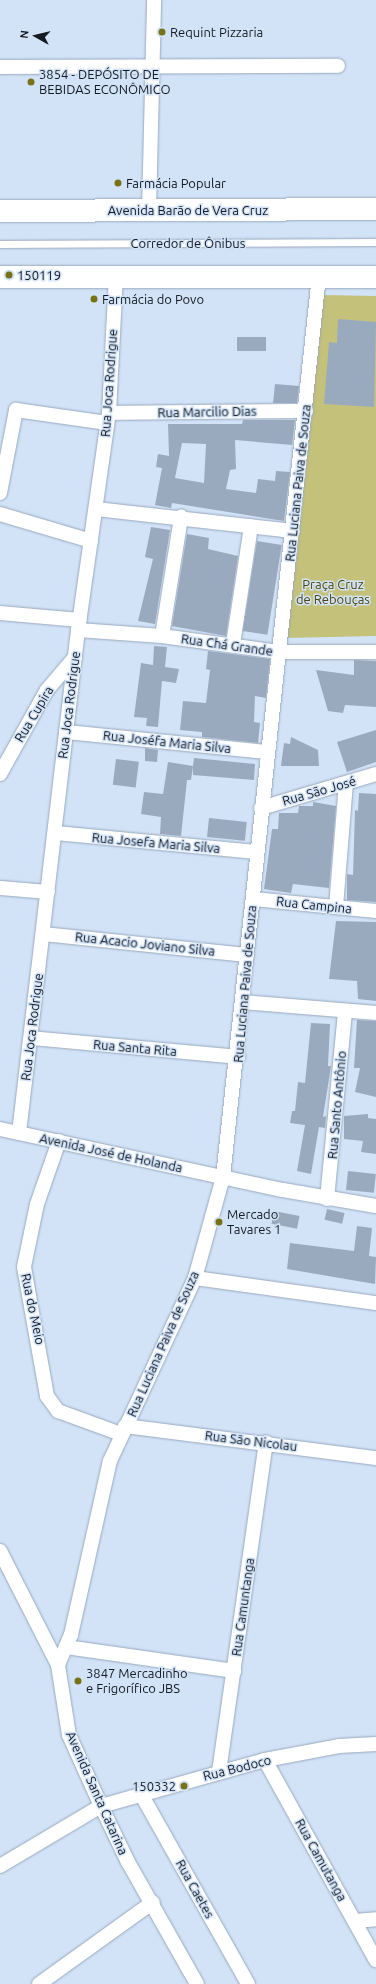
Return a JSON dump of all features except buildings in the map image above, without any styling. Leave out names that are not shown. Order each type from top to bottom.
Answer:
[{"type":"highway","name":"Avenida Barão de Vera Cruz","points":[[0,211],[376,209]]},
{"type":"highway","points":[[0,277],[376,277]]},
{"type":"street","points":[[149,210],[154,0]]},
{"type":"street","points":[[0,67],[338,66]]},
{"type":"street","name":"Rua Joca Rodrigue","points":[[19,1133],[44,934],[75,657],[108,418],[116,276]]},
{"type":"street","name":"Rua Luciana Paiva de Souza","points":[[58,1665],[66,1647],[94,1523],[123,1430],[195,1278],[223,1177],[238,1057],[261,808],[293,531],[319,276]]},
{"type":"street","name":"Rua Marcilio Dias","points":[[0,493],[11,419],[18,409],[108,418],[306,411]]},
{"type":"street","points":[[96,509],[293,531]]},
{"type":"street","points":[[0,514],[91,541]]},
{"type":"street","points":[[162,636],[181,518]]},
{"type":"street","points":[[233,644],[251,526]]},
{"type":"street","name":"Rua Chá Grande","points":[[0,613],[79,625],[233,644],[279,652],[376,652]]},
{"type":"street","name":"Rua Cupira","points":[[0,774],[47,690],[75,657]]},
{"type":"street","name":"Rua Joséfa Maria Silva","points":[[66,732],[267,752]]},
{"type":"street","name":"Rua São José","points":[[261,808],[376,774]]},
{"type":"street","points":[[336,907],[346,783]]},
{"type":"street","name":"Rua Josefa Maria Silva","points":[[55,833],[257,852]]},
{"type":"street","points":[[0,890],[48,892]]},
{"type":"street","name":"Rua Campina","points":[[253,899],[376,911]]},
{"type":"street","name":"Rua Acacio Joviano Silva","points":[[44,934],[247,955]]},
{"type":"street","points":[[243,1002],[376,1013]]},
{"type":"street","name":"Rua Santo Antônio","points":[[327,1199],[345,1011]]},
{"type":"street","name":"Rua Santa Rita","points":[[31,1038],[238,1057]]},
{"type":"street","name":"Avenida José de Holanda","points":[[0,1129],[327,1199],[376,1206]]},
{"type":"street","name":"Rua do Meio","points":[[59,1141],[37,1204],[24,1267],[47,1396],[58,1411],[123,1430]]},
{"type":"street","points":[[195,1278],[376,1303]]},
{"type":"street","name":"Rua São Nicolau","points":[[123,1430],[266,1442],[376,1458]]},
{"type":"street","name":"Rua Camuntanga","points":[[219,1772],[266,1442]]},
{"type":"street","name":"Avenida Santa Catarina","points":[[0,1551],[58,1665],[69,1735],[101,1806],[128,1862],[153,1902],[197,1984]]},
{"type":"street","points":[[66,1647],[234,1671]]},
{"type":"street","name":"Rua Bodoco","points":[[0,1866],[101,1806],[265,1760],[339,1746],[376,1744]]},
{"type":"street","name":"Rua Camutanga","points":[[265,1760],[376,1960]]},
{"type":"street","name":"Rua Caetes","points":[[141,1794],[248,1984]]},
{"type":"street","points":[[39,1984],[153,1902]]},
{"type":"street","points":[[355,1921],[376,1919]]},
{"type":"lane","name":"Corredor de Ônibus","points":[[0,244],[376,242]]},
{"type":"green space","name":"Praça Cruz de Rebouças","points":[[323,295],[376,296],[376,636],[284,638]]},
{"type":"place","name":"Requint Pizzaria","points":[[162,32]]},
{"type":"place","name":"3854 - DEPÓSITO DE BEBIDAS ECONÔMICO","points":[[31,82]]},
{"type":"place","name":"Farmácia Popular","points":[[118,183]]},
{"type":"place","name":"150119","points":[[9,275]]},
{"type":"place","name":"Farmácia do Povo","points":[[94,299]]},
{"type":"place","name":"Mercado Tavares 1","points":[[219,1222]]},
{"type":"place","name":"3847 Mercadinho e Frigorífico JBS","points":[[78,1681]]},
{"type":"place","name":"150332","points":[[184,1786]]}]
